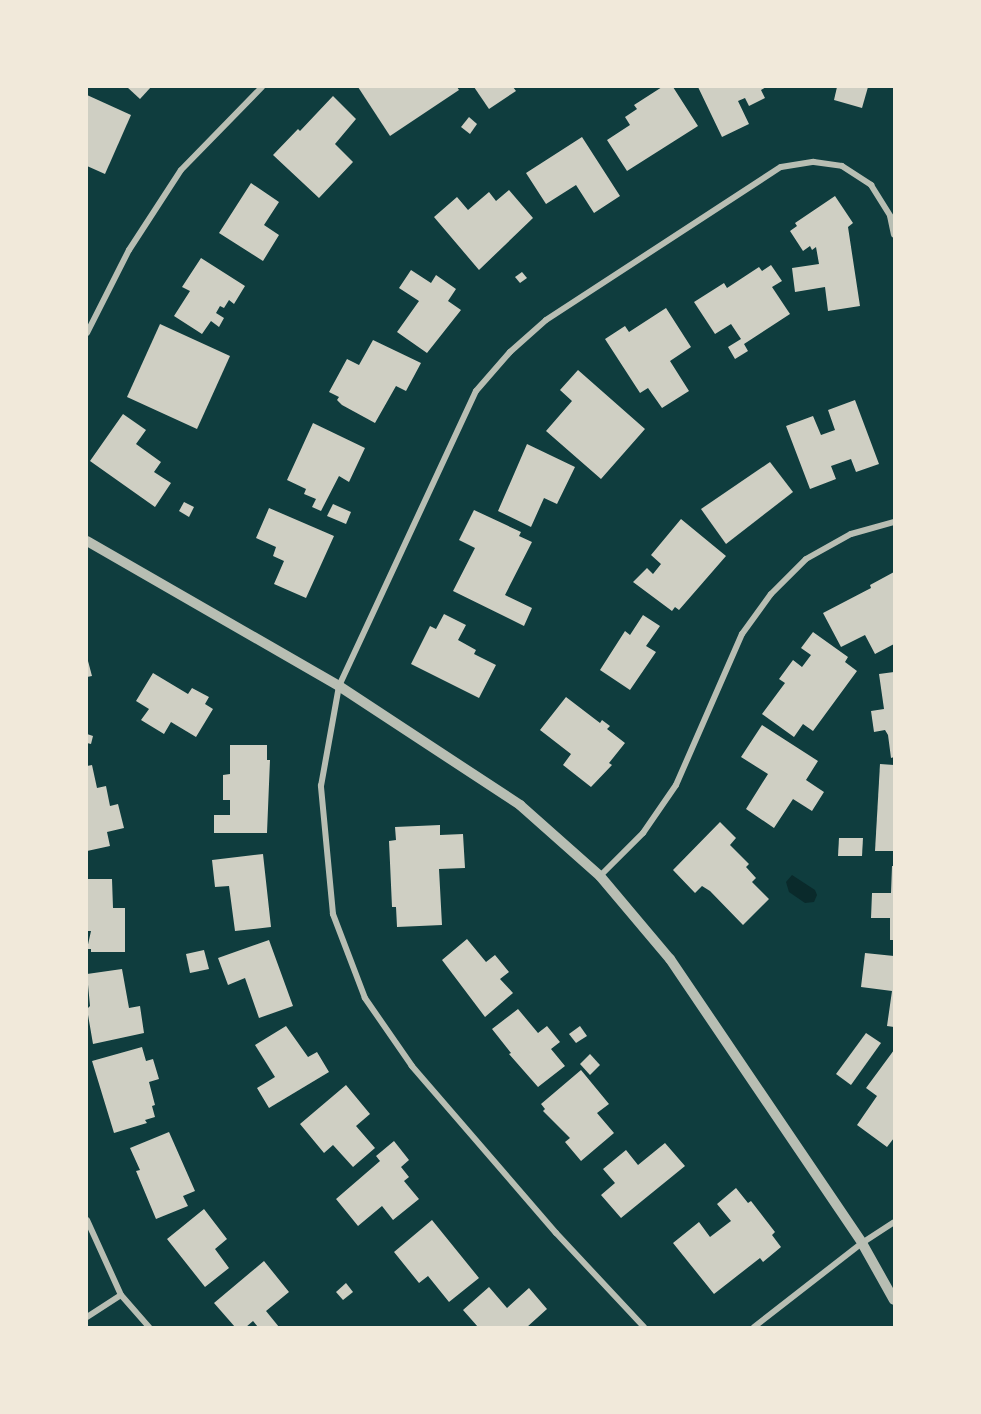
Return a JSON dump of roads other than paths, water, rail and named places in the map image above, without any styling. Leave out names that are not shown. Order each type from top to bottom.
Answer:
[{"type":"street","points":[[87,333],[129,250],[181,170],[262,87]]},
{"type":"street","points":[[644,1327],[556,1233],[412,1066],[365,998],[333,914],[321,786],[339,686],[476,391],[510,352],[546,320],[781,167],[814,162],[842,166],[871,185],[890,216],[894,235]]},
{"type":"street","points":[[600,876],[643,833],[676,785],[742,634],[771,594],[806,559],[851,534],[894,522]]},
{"type":"street","points":[[87,541],[339,686],[520,805],[600,876],[670,960],[862,1243],[894,1300]]},
{"type":"street","points":[[87,1220],[121,1295],[149,1327]]},
{"type":"street","points":[[754,1327],[862,1243],[894,1222]]},
{"type":"street","points":[[87,1317],[121,1295]]},
{"type":"water","points":[[792,875],[815,890],[817,895],[814,902],[805,903],[789,892],[786,882]]}]
